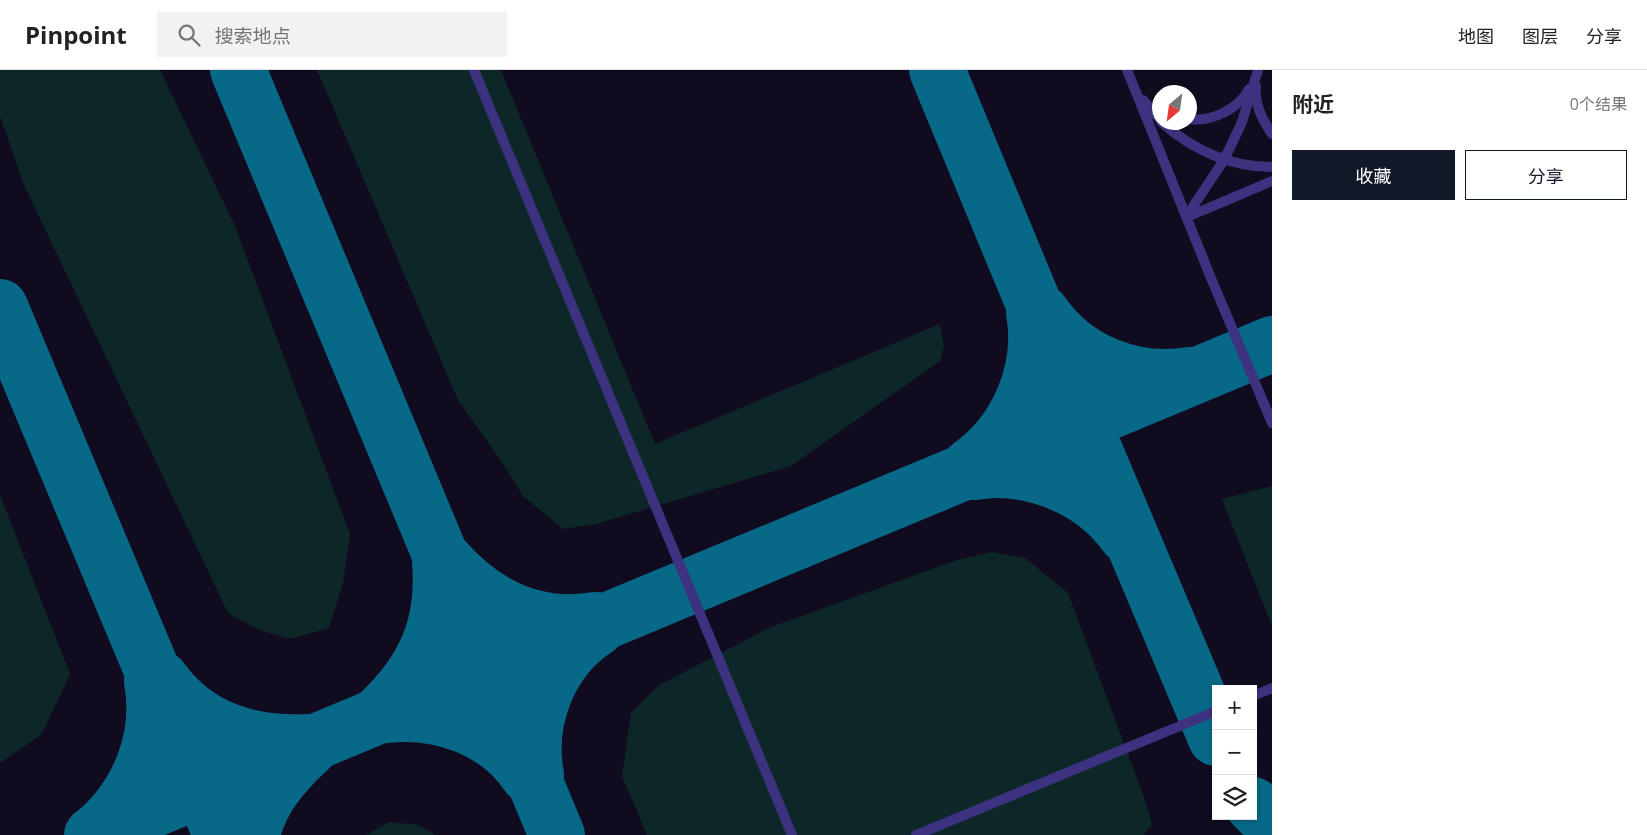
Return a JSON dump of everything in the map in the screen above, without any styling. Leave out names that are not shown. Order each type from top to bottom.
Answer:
[{"type":"lane","points":[[474,70],[792,835]]},
{"type":"lane","points":[[1197,120],[1225,113],[1246,95],[1258,70]]},
{"type":"lane","points":[[1258,70],[1255,93],[1258,108],[1260,115],[1272,134]]},
{"type":"lane","points":[[1186,217],[1224,160],[1242,122],[1258,70]]},
{"type":"lane","points":[[1129,75],[1147,102],[1152,105]]},
{"type":"lane","points":[[1129,75],[1144,102],[1152,112]]},
{"type":"lane","points":[[1129,75],[1272,423]]},
{"type":"lane","points":[[1170,130],[1182,140],[1224,160],[1257,167],[1272,167]]},
{"type":"lane","points":[[1186,217],[1272,181]]},
{"type":"lane","points":[[1257,694],[1272,688]]},
{"type":"lane","points":[[916,835],[1212,713]]},
{"type":"green space","points":[[0,70],[160,70],[235,226],[350,534],[343,583],[329,628],[290,639],[259,630],[228,613],[24,185],[0,116]]},
{"type":"green space","points":[[317,70],[501,70],[655,444],[940,324],[944,345],[940,361],[791,466],[596,524],[563,529],[523,496],[502,462],[458,400]]},
{"type":"green space","points":[[1272,486],[1272,626],[1222,499]]},
{"type":"green space","points":[[0,495],[70,674],[42,734],[0,763]]},
{"type":"green space","points":[[992,552],[1025,558],[1068,593],[1145,800],[1152,824],[1144,835],[647,835],[622,776],[631,713],[659,685],[771,627],[957,560]]},
{"type":"green space","points":[[389,822],[419,825],[436,835],[366,835]]},
{"type":"taxiway","points":[[238,70],[557,835]]},
{"type":"taxiway","points":[[937,70],[1213,730]]},
{"type":"taxiway","points":[[0,307],[221,835]]},
{"type":"taxiway","points":[[970,466],[1002,436],[1024,398],[1035,356],[1034,312]]},
{"type":"taxiway","points":[[1042,313],[1055,330],[1071,344],[1088,356],[1107,365],[1147,376],[1169,377],[1190,375]]},
{"type":"taxiway","points":[[92,835],[1272,344]]},
{"type":"taxiway","points":[[974,472],[995,470],[1017,471],[1059,482],[1096,504],[1112,518],[1126,535]]},
{"type":"taxiway","points":[[444,559],[476,589],[493,601],[512,610],[531,617],[552,621],[596,620]]},
{"type":"taxiway","points":[[379,714],[409,680],[429,644],[439,605],[441,583],[440,560]]},
{"type":"taxiway","points":[[536,775],[535,733],[538,713],[545,693],[565,657],[596,629]]},
{"type":"taxiway","points":[[161,679],[175,696],[191,710],[208,722],[226,730],[246,737],[266,740],[310,742]]},
{"type":"taxiway","points":[[95,833],[124,802],[144,764],[154,724],[152,681]]},
{"type":"taxiway","points":[[386,715],[427,715],[466,726],[484,734],[500,745],[528,775]]},
{"type":"taxiway","points":[[252,835],[261,810],[274,787],[310,748]]},
{"type":"taxiway","points":[[1257,809],[1272,824]]}]
